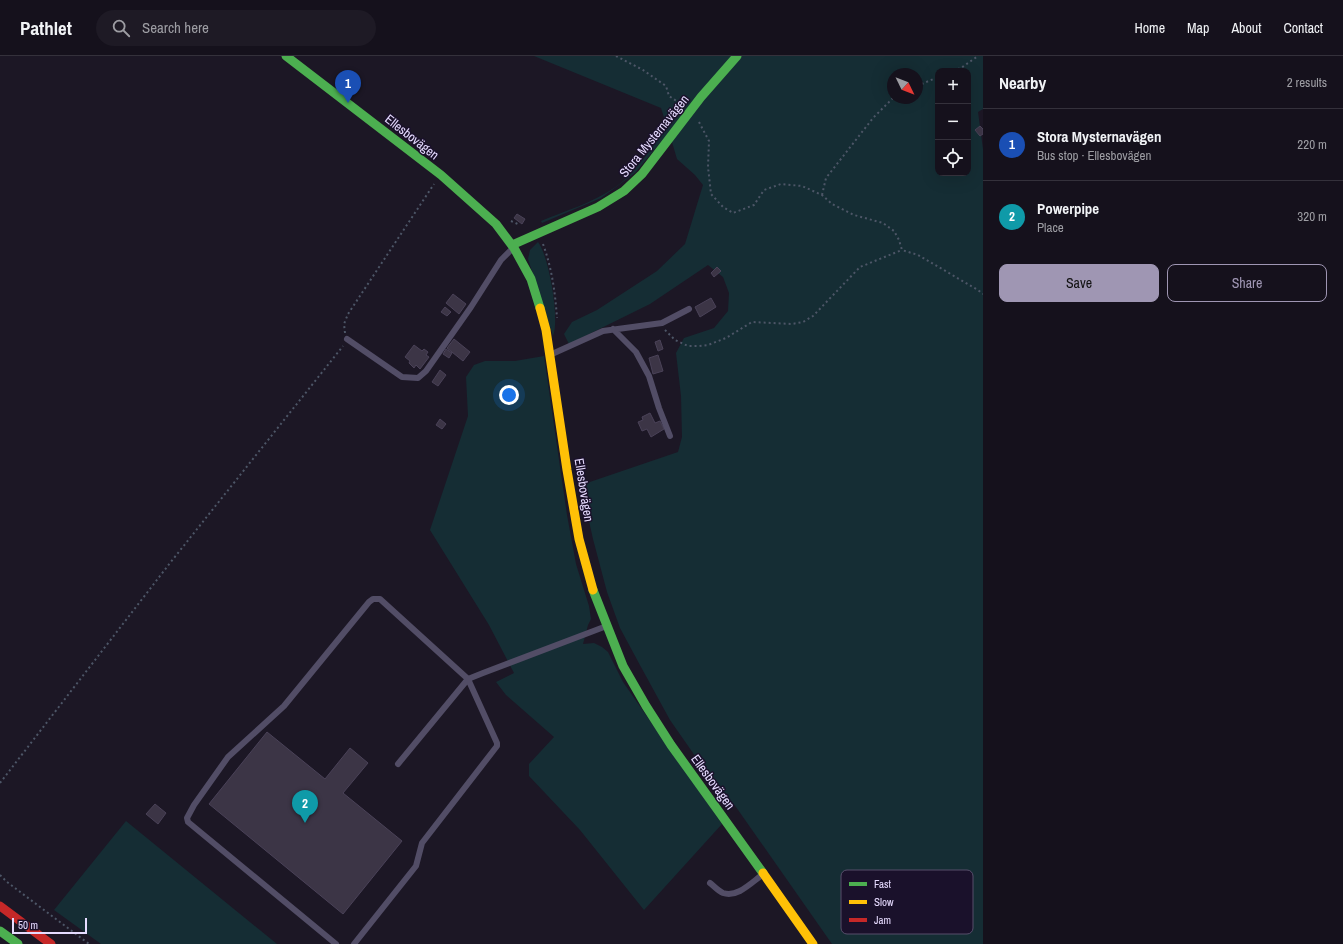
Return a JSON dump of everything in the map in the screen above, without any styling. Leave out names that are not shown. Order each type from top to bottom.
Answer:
[{"type":"main road","name":"Ellesbovägen","points":[[286,56],[441,176],[496,224],[513,246],[531,279],[546,330],[579,540],[590,583],[606,626],[624,666],[646,706],[671,745],[813,944]]},
{"type":"main road","name":"Stora Mysternavägen","points":[[513,246],[538,232],[595,208],[623,192],[642,175],[721,73],[737,56]]},
{"type":"main road","points":[[0,906],[51,944]]},
{"type":"main road","points":[[0,931],[18,944]]},
{"type":"lane","points":[[347,339],[402,377],[418,378],[426,371],[471,307],[501,260],[513,246]]},
{"type":"lane","points":[[550,355],[560,352],[595,334],[613,329],[660,324],[689,310]]},
{"type":"lane","points":[[613,329],[636,352],[649,376],[670,436]]},
{"type":"lane","points":[[336,944],[188,822],[187,818],[188,814],[228,757],[284,706],[369,602],[373,599],[380,599],[468,679],[496,740],[496,746],[422,843],[416,866],[354,944]]},
{"type":"lane","points":[[398,764],[468,679],[606,626]]},
{"type":"lane","points":[[710,884],[722,893],[732,894],[739,892],[764,874]]},
{"type":"path","points":[[616,56],[643,70],[666,86],[669,96],[682,105]]},
{"type":"path","points":[[962,68],[978,56]]},
{"type":"path","points":[[923,83],[935,78]]},
{"type":"path","points":[[679,108],[686,100]]},
{"type":"path","points":[[822,195],[826,178],[873,118],[887,104]]},
{"type":"path","points":[[691,111],[696,116],[708,141],[708,167],[711,194],[723,208],[733,214],[754,205],[764,190],[781,184],[802,186],[822,195],[832,204],[854,215],[883,223],[894,231],[902,250]]},
{"type":"path","points":[[0,783],[165,569],[334,358],[347,339],[344,327],[348,314],[431,187],[441,176]]},
{"type":"path","points":[[507,219],[518,225],[525,226]]},
{"type":"path","points":[[538,232],[550,263],[556,296],[558,323]]},
{"type":"path","points":[[660,324],[675,340],[688,346],[699,346],[708,345],[726,338],[752,322],[792,324],[803,322],[813,316],[860,267],[902,250],[918,255],[983,294]]},
{"type":"path","points":[[0,875],[7,882],[89,944]]},
{"type":"shaded area","points":[[534,56],[983,56],[983,109],[978,112],[983,149],[983,944],[832,944],[736,807],[709,776],[670,720],[620,628],[607,592],[581,485],[678,452],[682,437],[681,396],[676,353],[684,338],[714,328],[728,311],[729,293],[723,277],[708,265],[650,304],[569,344],[564,334],[572,322],[597,310],[657,271],[685,244],[703,185],[695,175],[677,159],[669,132],[635,173],[601,198],[542,223],[541,221],[606,193],[622,182],[643,160],[667,127],[661,108]]},
{"type":"shaded area","points":[[538,242],[546,260],[552,288],[555,317],[553,336],[528,259],[530,250]]},
{"type":"shaded area","points":[[544,356],[567,515],[576,564],[589,606],[591,619],[583,644],[594,643],[608,652],[623,682],[722,824],[644,910],[580,830],[529,776],[529,764],[554,737],[506,695],[496,682],[514,673],[489,625],[430,530],[468,416],[466,377],[474,365],[485,361],[515,361]]},
{"type":"shaded area","points":[[126,821],[277,944],[101,944],[54,910]]},
{"type":"building","points":[[980,126],[983,129],[983,134],[980,136],[975,130]]},
{"type":"building","points":[[517,214],[525,219],[522,224],[514,218]]},
{"type":"building","points":[[717,267],[721,271],[714,277],[711,273]]},
{"type":"building","points":[[453,294],[466,304],[459,314],[446,303]]},
{"type":"building","points":[[711,298],[716,307],[700,317],[695,307]]},
{"type":"building","points":[[445,307],[451,312],[447,316],[441,312]]},
{"type":"building","points":[[454,339],[470,352],[463,361],[447,348]]},
{"type":"building","points":[[660,340],[663,349],[658,351],[655,342]]},
{"type":"building","points":[[414,345],[422,351],[424,349],[428,352],[426,355],[429,357],[420,369],[416,365],[414,368],[409,363],[410,361],[405,357]]},
{"type":"building","points":[[446,349],[452,353],[449,358],[443,354]]},
{"type":"building","points":[[658,355],[663,371],[653,374],[649,358]]},
{"type":"building","points":[[440,370],[446,375],[438,386],[432,382]]},
{"type":"building","points":[[650,413],[655,423],[660,421],[664,429],[651,437],[647,429],[642,431],[638,422],[643,420],[642,417]]},
{"type":"building","points":[[440,419],[446,424],[442,429],[436,425]]},
{"type":"building","points":[[267,732],[325,779],[350,748],[368,763],[343,793],[402,841],[343,914],[209,804]]},
{"type":"building","points":[[155,804],[166,813],[158,824],[146,814]]},
{"type":"traffic: fast","points":[[286,56],[441,175],[496,224],[514,248],[531,279],[540,308]]},
{"type":"traffic: fast","points":[[512,245],[598,207],[624,191],[642,174],[701,97],[737,56]]},
{"type":"traffic: fast","points":[[593,590],[623,666],[646,706],[671,745],[763,873]]},
{"type":"traffic: fast","points":[[0,931],[18,944]]},
{"type":"traffic: slow","points":[[540,308],[546,330],[579,539],[593,590]]},
{"type":"traffic: slow","points":[[763,873],[813,944]]},
{"type":"traffic: jam","points":[[0,906],[51,944]]},
{"type":"place","name":"Stora Mysternavägen","points":[[348,103]]},
{"type":"place","name":"Powerpipe","points":[[305,823]]}]
